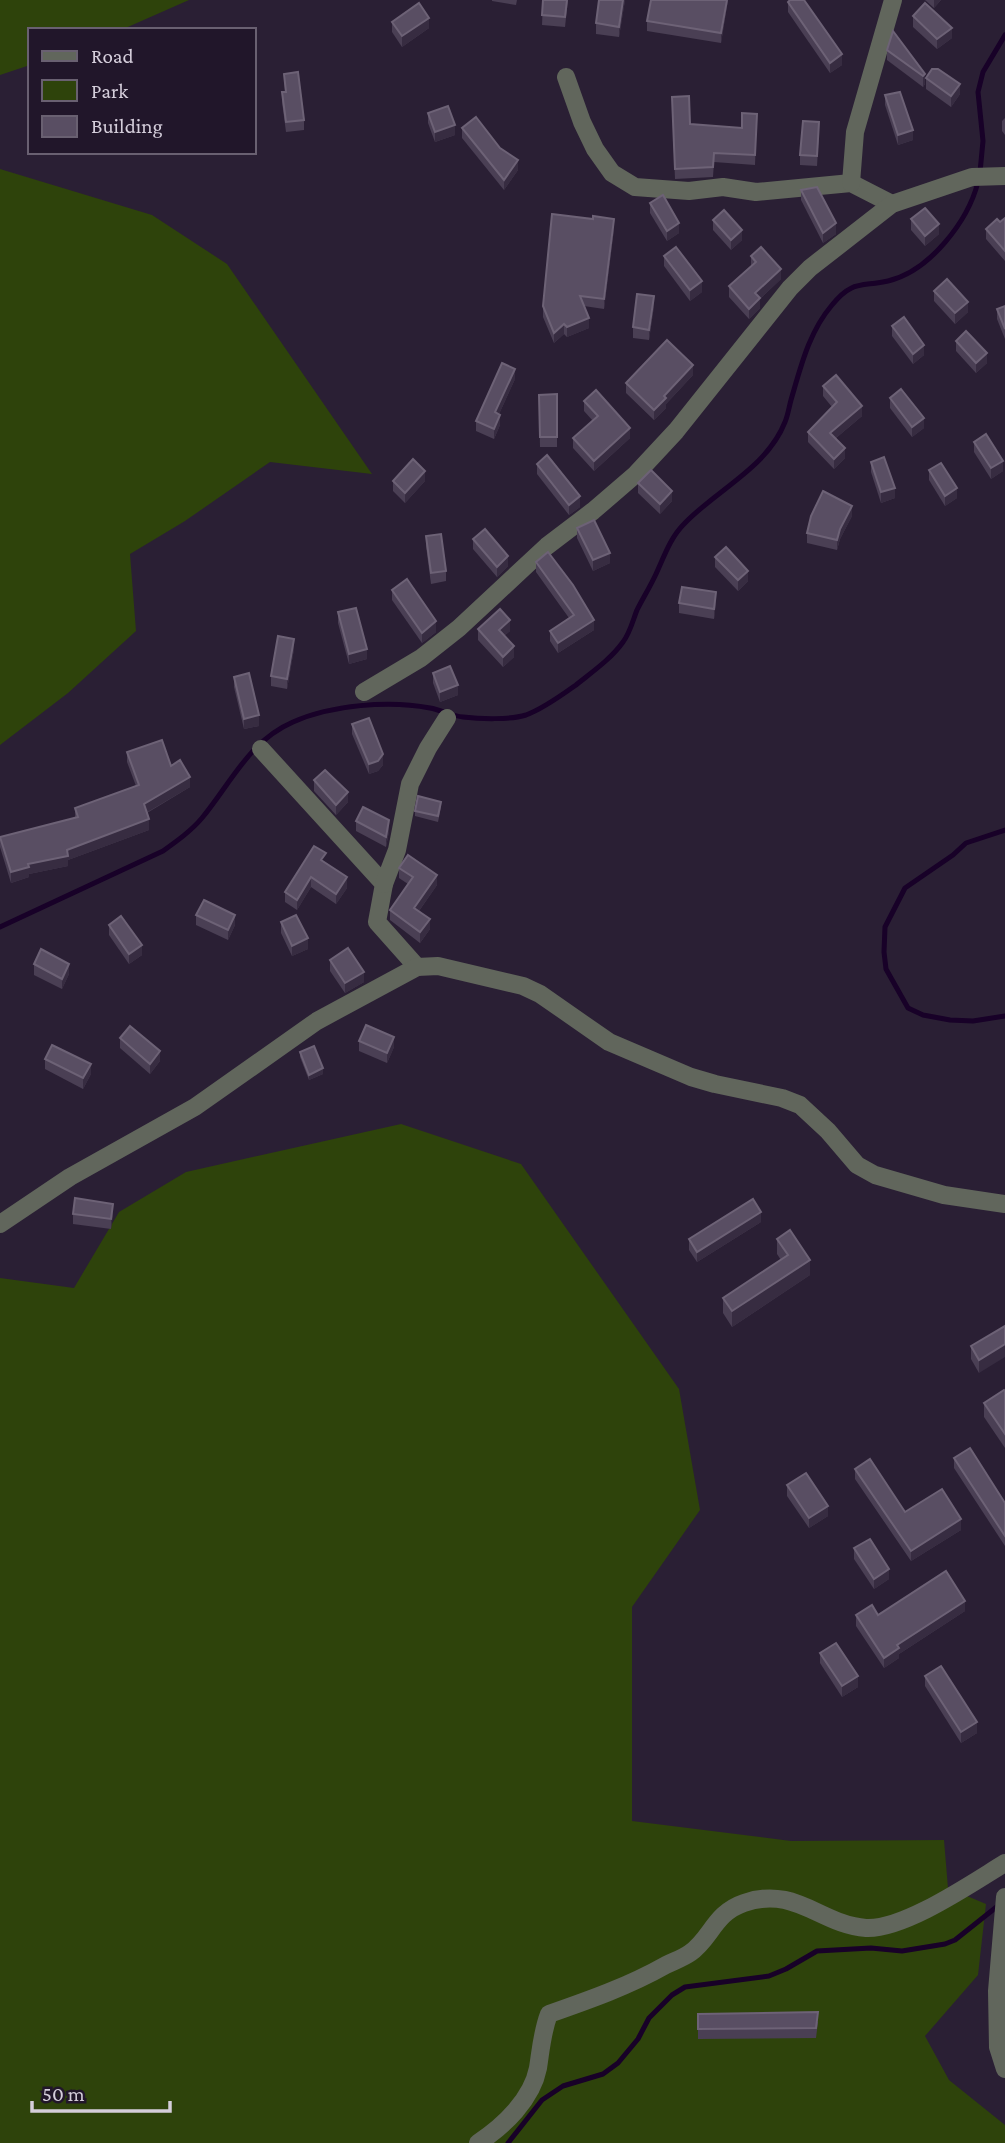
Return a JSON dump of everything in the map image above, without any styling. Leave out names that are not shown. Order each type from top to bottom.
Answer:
[{"type":"street","points":[[851,183],[855,132],[893,0]]},
{"type":"street","points":[[566,77],[595,149],[612,173],[635,187],[689,191],[723,187],[756,192],[851,183],[892,204]]},
{"type":"street","points":[[364,692],[421,658],[459,628],[547,546],[635,474],[676,431],[789,288],[810,268],[892,204],[988,177]]},
{"type":"street","points":[[417,967],[377,922],[384,884],[397,850],[410,784],[447,718]]},
{"type":"street","points":[[261,749],[384,884]]},
{"type":"street","points":[[0,1224],[70,1177],[195,1107],[317,1021],[417,967],[438,966],[523,986],[540,994],[609,1042],[691,1077],[782,1098],[800,1105],[828,1130],[857,1165],[875,1175],[944,1195],[1005,1204]]},
{"type":"street","points":[[478,2143],[503,2123],[532,2088],[548,2014],[630,1985],[692,1952],[715,1923],[732,1908],[770,1898],[792,1900],[847,1924],[868,1928],[893,1925],[1005,1863]]},
{"type":"street","points":[[1005,1897],[1000,1936],[998,2047],[1005,2068]]},
{"type":"green space","points":[[0,0],[189,0],[126,28],[28,28],[28,66],[0,75]]},
{"type":"green space","points":[[0,169],[152,215],[227,264],[372,474],[270,462],[185,521],[130,554],[136,631],[68,693],[0,745]]},
{"type":"green space","points":[[401,1124],[521,1164],[679,1389],[700,1510],[632,1607],[632,1821],[791,1841],[944,1840],[948,1888],[986,1904],[978,1975],[925,2036],[949,2080],[1005,2125],[1005,2143],[0,2143],[0,1278],[74,1288],[119,1212],[186,1172]]},
{"type":"building","points":[[543,0],[567,0],[565,17],[542,15]]},
{"type":"building","points":[[599,0],[623,0],[619,27],[596,23]]},
{"type":"building","points":[[651,0],[727,0],[721,33],[647,21]]},
{"type":"building","points":[[804,0],[842,54],[830,63],[788,2]]},
{"type":"building","points":[[419,3],[429,18],[402,36],[392,22]]},
{"type":"building","points":[[925,3],[952,28],[937,39],[913,16]]},
{"type":"building","points":[[893,31],[925,74],[923,76],[887,50]]},
{"type":"building","points":[[932,69],[938,69],[960,84],[951,96],[926,78]]},
{"type":"building","points":[[298,72],[304,120],[286,122],[282,92],[286,92],[284,74]]},
{"type":"building","points":[[900,92],[913,130],[898,135],[885,95]]},
{"type":"building","points":[[689,96],[690,124],[742,128],[742,113],[757,114],[755,155],[714,153],[713,167],[675,169],[672,97]]},
{"type":"building","points":[[448,106],[455,125],[435,132],[428,113]]},
{"type":"building","points":[[476,117],[500,148],[518,160],[504,180],[462,128]]},
{"type":"building","points":[[803,121],[819,122],[817,156],[800,155]]},
{"type":"building","points":[[817,187],[836,223],[823,233],[801,190]]},
{"type":"building","points":[[663,195],[679,223],[667,231],[650,203]]},
{"type":"building","points":[[925,208],[939,224],[925,236],[911,219]]},
{"type":"building","points":[[724,210],[742,230],[731,240],[713,220]]},
{"type":"building","points":[[552,214],[614,219],[604,299],[580,296],[589,318],[567,327],[564,324],[554,333],[543,306]]},
{"type":"building","points":[[1005,218],[1005,251],[986,229],[997,219],[1000,222]]},
{"type":"building","points":[[676,247],[702,281],[690,290],[664,256]]},
{"type":"building","points":[[761,247],[781,269],[755,293],[760,298],[749,309],[729,286],[756,262],[751,256]]},
{"type":"building","points":[[947,279],[968,302],[955,313],[934,291]]},
{"type":"building","points":[[637,294],[654,296],[649,330],[633,327]]},
{"type":"building","points":[[1005,306],[1005,329],[997,309]]},
{"type":"building","points":[[904,317],[924,345],[913,354],[892,326]]},
{"type":"building","points":[[966,331],[987,353],[976,363],[956,341]]},
{"type":"building","points":[[667,340],[693,365],[654,410],[626,383]]},
{"type":"building","points":[[502,363],[515,369],[495,412],[500,415],[494,429],[476,421]]},
{"type":"building","points":[[836,375],[862,406],[830,433],[845,448],[834,459],[808,432],[837,402],[823,386]]},
{"type":"building","points":[[901,389],[924,418],[912,427],[890,398]]},
{"type":"building","points":[[596,390],[630,428],[594,461],[573,438],[598,416],[584,401]]},
{"type":"building","points":[[557,394],[557,437],[540,437],[539,395]]},
{"type":"building","points":[[986,434],[1003,461],[991,468],[974,442]]},
{"type":"building","points":[[547,455],[580,496],[569,505],[537,464]]},
{"type":"building","points":[[884,457],[895,488],[881,492],[871,462]]},
{"type":"building","points":[[413,459],[425,471],[405,493],[393,481]]},
{"type":"building","points":[[941,463],[957,488],[945,496],[929,470]]},
{"type":"building","points":[[651,470],[672,491],[660,504],[638,483]]},
{"type":"building","points":[[823,491],[852,506],[837,540],[807,533],[811,516]]},
{"type":"building","points":[[594,520],[610,553],[593,560],[577,528]]},
{"type":"building","points":[[485,529],[508,556],[497,567],[473,539]]},
{"type":"building","points":[[441,534],[446,571],[431,573],[426,536]]},
{"type":"building","points":[[726,547],[748,571],[738,580],[715,557]]},
{"type":"building","points":[[548,552],[573,585],[594,620],[558,643],[550,631],[574,615],[536,562]]},
{"type":"building","points":[[407,579],[436,621],[422,633],[392,590]]},
{"type":"building","points":[[682,587],[716,592],[714,609],[679,603]]},
{"type":"building","points":[[356,608],[367,649],[349,654],[338,612]]},
{"type":"building","points":[[500,609],[510,620],[499,630],[514,646],[503,657],[478,629]]},
{"type":"building","points":[[278,636],[294,639],[287,679],[271,676]]},
{"type":"building","points":[[450,666],[458,685],[440,692],[433,673]]},
{"type":"building","points":[[249,673],[259,715],[244,719],[234,677]]},
{"type":"building","points":[[369,718],[383,754],[378,761],[369,764],[352,724]]},
{"type":"building","points":[[162,740],[171,766],[180,760],[190,777],[144,804],[149,819],[67,850],[68,856],[28,864],[29,867],[11,872],[0,837],[78,817],[75,808],[139,785],[127,752]]},
{"type":"building","points":[[325,770],[348,792],[336,805],[314,780]]},
{"type":"building","points":[[418,796],[441,802],[438,816],[415,811]]},
{"type":"building","points":[[363,807],[389,820],[386,837],[356,821]]},
{"type":"building","points":[[314,846],[326,853],[321,860],[347,877],[336,894],[311,877],[297,900],[285,892]]},
{"type":"building","points":[[408,855],[437,875],[414,908],[430,919],[420,932],[390,910],[413,877],[399,868]]},
{"type":"building","points":[[204,900],[235,915],[228,930],[196,915]]},
{"type":"building","points":[[296,915],[308,938],[292,946],[281,922]]},
{"type":"building","points":[[121,916],[142,945],[129,954],[109,925]]},
{"type":"building","points":[[348,948],[364,972],[345,983],[330,960]]},
{"type":"building","points":[[41,949],[69,964],[62,979],[34,964]]},
{"type":"building","points":[[366,1025],[394,1037],[387,1053],[359,1041]]},
{"type":"building","points":[[130,1026],[160,1051],[150,1064],[120,1038]]},
{"type":"building","points":[[52,1045],[91,1064],[83,1078],[45,1059]]},
{"type":"building","points":[[314,1046],[323,1068],[309,1075],[300,1052]]},
{"type":"building","points":[[75,1198],[113,1204],[111,1219],[73,1214]]},
{"type":"building","points":[[753,1199],[761,1212],[697,1252],[689,1239]]},
{"type":"building","points":[[790,1230],[810,1260],[732,1311],[723,1298],[788,1255],[777,1239]]},
{"type":"building","points":[[1005,1326],[1005,1344],[979,1360],[971,1346]]},
{"type":"building","points":[[1005,1391],[1005,1434],[984,1403]]},
{"type":"building","points":[[970,1448],[1005,1503],[1005,1536],[954,1458]]},
{"type":"building","points":[[870,1459],[905,1512],[942,1489],[961,1519],[911,1551],[855,1469]]},
{"type":"building","points":[[806,1473],[828,1506],[809,1518],[787,1485]]},
{"type":"building","points":[[870,1539],[889,1569],[874,1579],[854,1548]]},
{"type":"building","points":[[946,1571],[965,1601],[897,1645],[899,1648],[884,1658],[856,1615],[872,1605],[878,1615]]},
{"type":"building","points":[[836,1643],[858,1676],[842,1686],[820,1653]]},
{"type":"building","points":[[941,1666],[977,1722],[961,1732],[925,1676]]},
{"type":"building","points":[[818,2012],[816,2028],[698,2029],[698,2014]]},
{"type":"waterway","points":[[980,172],[983,141],[978,92],[983,72],[1005,35]]},
{"type":"waterway","points":[[0,927],[163,851],[198,823],[242,764],[264,740],[293,722],[342,708],[379,704],[434,709],[470,718],[512,718],[539,709],[576,685],[607,660],[625,638],[679,529],[754,466],[777,438],[786,419],[802,362],[824,315],[839,297],[851,288],[904,275],[932,256],[966,213],[978,182]]},
{"type":"waterway","points":[[1005,830],[966,843],[905,888],[885,927],[884,952],[886,969],[908,1008],[923,1015],[950,1020],[973,1021],[1005,1016]]},
{"type":"waterway","points":[[508,2143],[542,2100],[563,2086],[603,2074],[618,2063],[638,2039],[649,2018],[672,1995],[685,1987],[769,1976],[817,1951],[871,1948],[902,1951],[945,1944],[955,1940],[999,1905]]}]
